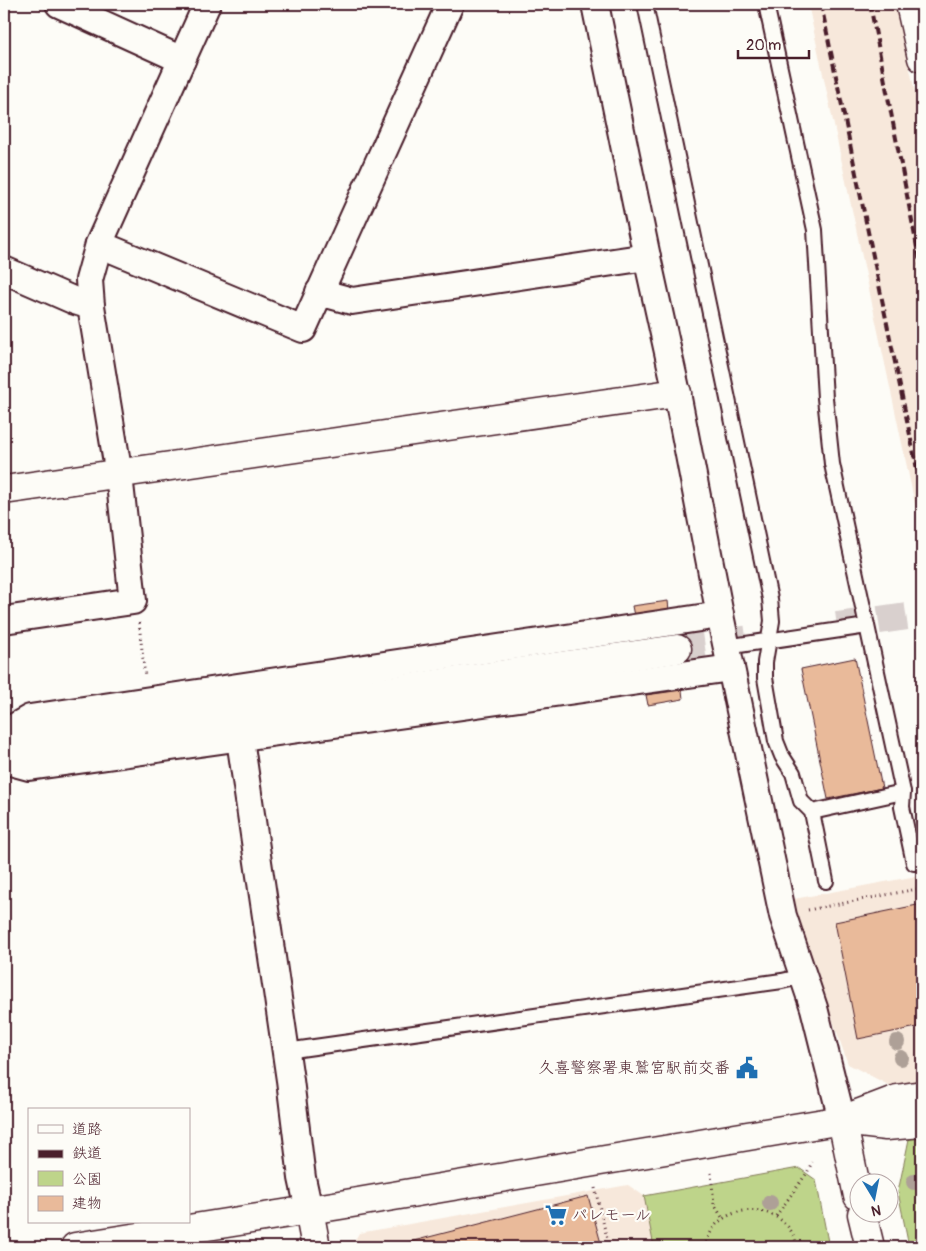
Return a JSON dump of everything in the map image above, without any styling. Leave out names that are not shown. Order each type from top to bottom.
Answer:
[{"type":"street","points":[[59,4],[182,60]]},
{"type":"street","points":[[4,620],[133,601],[119,475],[91,306],[89,280],[99,244],[207,4]]},
{"type":"street","points":[[99,244],[303,329],[450,4]]},
{"type":"street","points":[[594,4],[783,916],[804,976],[826,1051],[853,1174]]},
{"type":"street","points":[[910,4],[922,58]]},
{"type":"street","points":[[319,292],[352,301],[647,257]]},
{"type":"street","points":[[4,270],[91,306]]},
{"type":"street","points":[[4,490],[119,475],[330,442],[676,393]]},
{"type":"street","points":[[4,733],[30,718],[720,615]]},
{"type":"street","points":[[4,747],[677,649]]},
{"type":"street","points":[[4,759],[29,768],[240,739],[729,657]]},
{"type":"street","points":[[240,739],[286,1051],[302,1178],[316,1247]]},
{"type":"street","points":[[75,1247],[309,1210],[842,1120],[897,1099],[922,1095]]},
{"type":"street","points":[[842,1120],[886,1126],[922,1123]]},
{"type":"street","points":[[864,1224],[870,1247]]},
{"type":"lane","points":[[645,4],[770,599],[772,621],[765,662],[765,678],[776,741],[782,756],[793,773],[801,801],[812,812],[826,881]]},
{"type":"lane","points":[[766,4],[815,230],[825,398],[832,464],[903,792],[902,807],[914,863]]},
{"type":"lane","points":[[729,657],[769,640],[868,626]]},
{"type":"lane","points":[[812,812],[903,792]]},
{"type":"lane","points":[[286,1051],[782,981],[804,976]]},
{"type":"path","points":[[133,601],[138,614],[146,683]]},
{"type":"path","points":[[783,916],[922,888]]},
{"type":"path","points":[[776,1216],[807,1173],[812,1162]]},
{"type":"path","points":[[711,1173],[714,1204],[723,1219]]},
{"type":"path","points":[[595,1188],[609,1247]]},
{"type":"path","points":[[705,1247],[710,1233],[723,1219],[732,1213],[746,1209],[762,1210],[776,1216],[788,1227],[796,1241],[797,1247]]},
{"type":"shaded area","points":[[808,4],[896,4],[922,125],[922,537]]},
{"type":"shaded area","points":[[922,875],[922,1247],[909,1247],[898,1192],[909,1139],[896,1089],[848,1064],[803,935],[794,899]]},
{"type":"shaded area","name":"パレモール","points":[[628,1185],[644,1196],[654,1247],[351,1247],[359,1233]]},
{"type":"green space","points":[[922,1137],[922,1247],[909,1247],[898,1192],[909,1139]]},
{"type":"green space","points":[[799,1168],[816,1180],[829,1247],[654,1247],[644,1196]]},
{"type":"building","points":[[668,601],[669,610],[634,616],[632,606]]},
{"type":"building","points":[[855,658],[882,788],[828,799],[801,669]]},
{"type":"building","points":[[682,690],[683,699],[648,705],[646,695]]},
{"type":"building","points":[[922,904],[922,1026],[858,1039],[835,922]]},
{"type":"building","points":[[588,1196],[602,1247],[400,1247],[398,1245]]},
{"type":"tunnel","points":[[837,626],[922,614]]},
{"type":"tunnel","points":[[677,649],[750,639]]},
{"type":"railway","points":[[821,4],[922,493]]},
{"type":"railway","points":[[870,4],[922,273]]},
{"type":"place","name":"久喜警察署東鷲宮駅前交番","points":[[747,1068]]},
{"type":"place","name":"パレモール","points":[[556,1215]]}]
